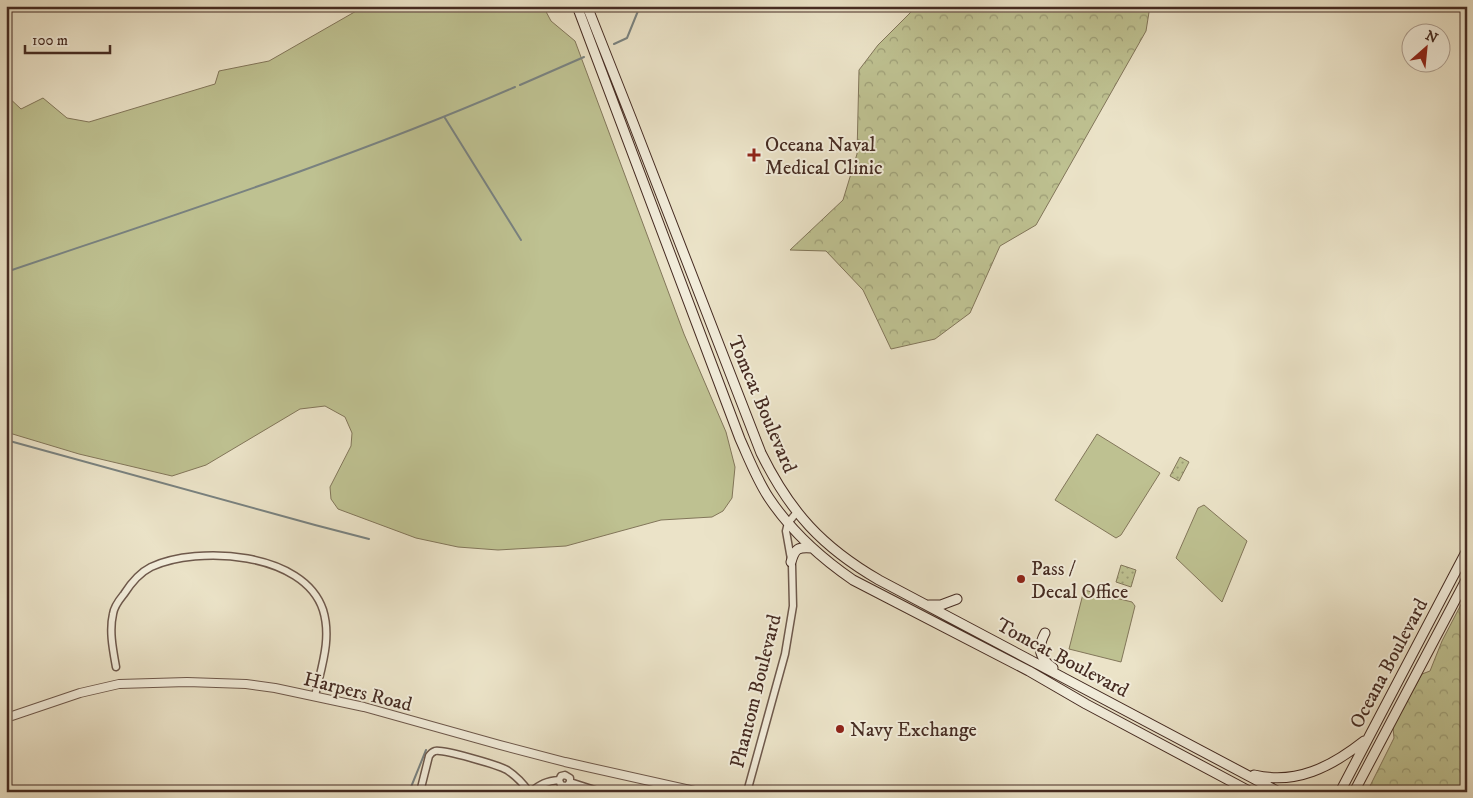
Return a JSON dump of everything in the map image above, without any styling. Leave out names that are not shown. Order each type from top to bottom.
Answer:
[{"type":"main road","name":"Tomcat Boulevard","points":[[577,6],[740,439],[768,496],[788,523],[830,565],[853,580],[1029,671],[1086,704],[1251,792]]},
{"type":"main road","name":"Tomcat Boulevard","points":[[587,6],[761,453],[783,495],[815,534],[858,568],[1279,792]]},
{"type":"main road","points":[[791,562],[797,550],[812,548]]},
{"type":"main road","name":"Oceana Boulevard","points":[[1340,792],[1467,550]]},
{"type":"main road","name":"Oceana Boulevard","points":[[1354,792],[1467,578]]},
{"type":"main road","points":[[925,604],[941,605],[957,599]]},
{"type":"main road","points":[[1045,633],[1040,645],[1041,655],[1045,662],[1074,682]]},
{"type":"main road","points":[[1242,772],[1272,778],[1298,776],[1345,756],[1368,738]]},
{"type":"street","points":[[788,523],[797,512]]},
{"type":"street","name":"Phantom Boulevard","points":[[747,792],[785,654],[793,606],[791,562],[786,531],[788,523]]},
{"type":"street","points":[[116,666],[112,630],[113,612],[130,584],[141,573],[162,563],[193,556],[218,555],[247,559],[276,566],[290,572],[313,592],[320,603],[326,623],[327,642],[314,696]]},
{"type":"street","name":"Harpers Road","points":[[6,718],[80,693],[120,684],[216,682],[256,686],[364,707],[452,733],[700,792]]},
{"type":"street","points":[[420,792],[429,756],[431,753],[438,751],[467,757],[505,769],[518,778],[530,792],[540,784],[565,779],[601,792]]},
{"type":"street","points":[[565,779],[568,762]]},
{"type":"green space","points":[[365,6],[543,6],[551,21],[575,41],[684,334],[726,432],[735,467],[732,498],[723,511],[712,517],[661,520],[566,546],[498,550],[458,547],[416,538],[338,509],[331,499],[330,487],[351,446],[352,433],[345,417],[325,406],[300,409],[206,465],[172,476],[79,454],[6,432],[6,95],[21,109],[43,98],[67,118],[89,122],[215,84],[219,71],[269,61]]},
{"type":"green space","points":[[917,6],[1150,6],[1146,31],[1036,225],[1000,246],[970,313],[935,339],[891,349],[863,290],[826,251],[790,250],[843,200],[857,154],[859,70],[878,45]]},
{"type":"green space","points":[[1097,434],[1160,473],[1121,535],[1116,538],[1055,500]]},
{"type":"green space","points":[[1180,457],[1189,462],[1179,481],[1170,476]]},
{"type":"green space","points":[[1204,505],[1247,541],[1222,602],[1176,558],[1198,508]]},
{"type":"green space","points":[[1121,565],[1136,570],[1131,587],[1116,582]]},
{"type":"green space","points":[[1084,590],[1132,602],[1135,606],[1121,662],[1069,649]]},
{"type":"green space","points":[[1467,593],[1467,792],[1367,792],[1394,738],[1393,727],[1422,674],[1430,671],[1442,641]]},
{"type":"waterway","points":[[614,44],[627,38],[640,6]]},
{"type":"waterway","points":[[520,85],[584,57]]},
{"type":"waterway","points":[[6,272],[326,162],[515,87]]},
{"type":"waterway","points":[[445,118],[521,240]]},
{"type":"waterway","points":[[6,440],[369,539]]},
{"type":"waterway","points":[[409,792],[426,750]]},
{"type":"place","name":"Oceana Naval Medical Clinic","points":[[754,155]]},
{"type":"place","name":"Pass / Decal Office","points":[[1021,579]]},
{"type":"place","name":"Navy Exchange","points":[[840,729]]}]
